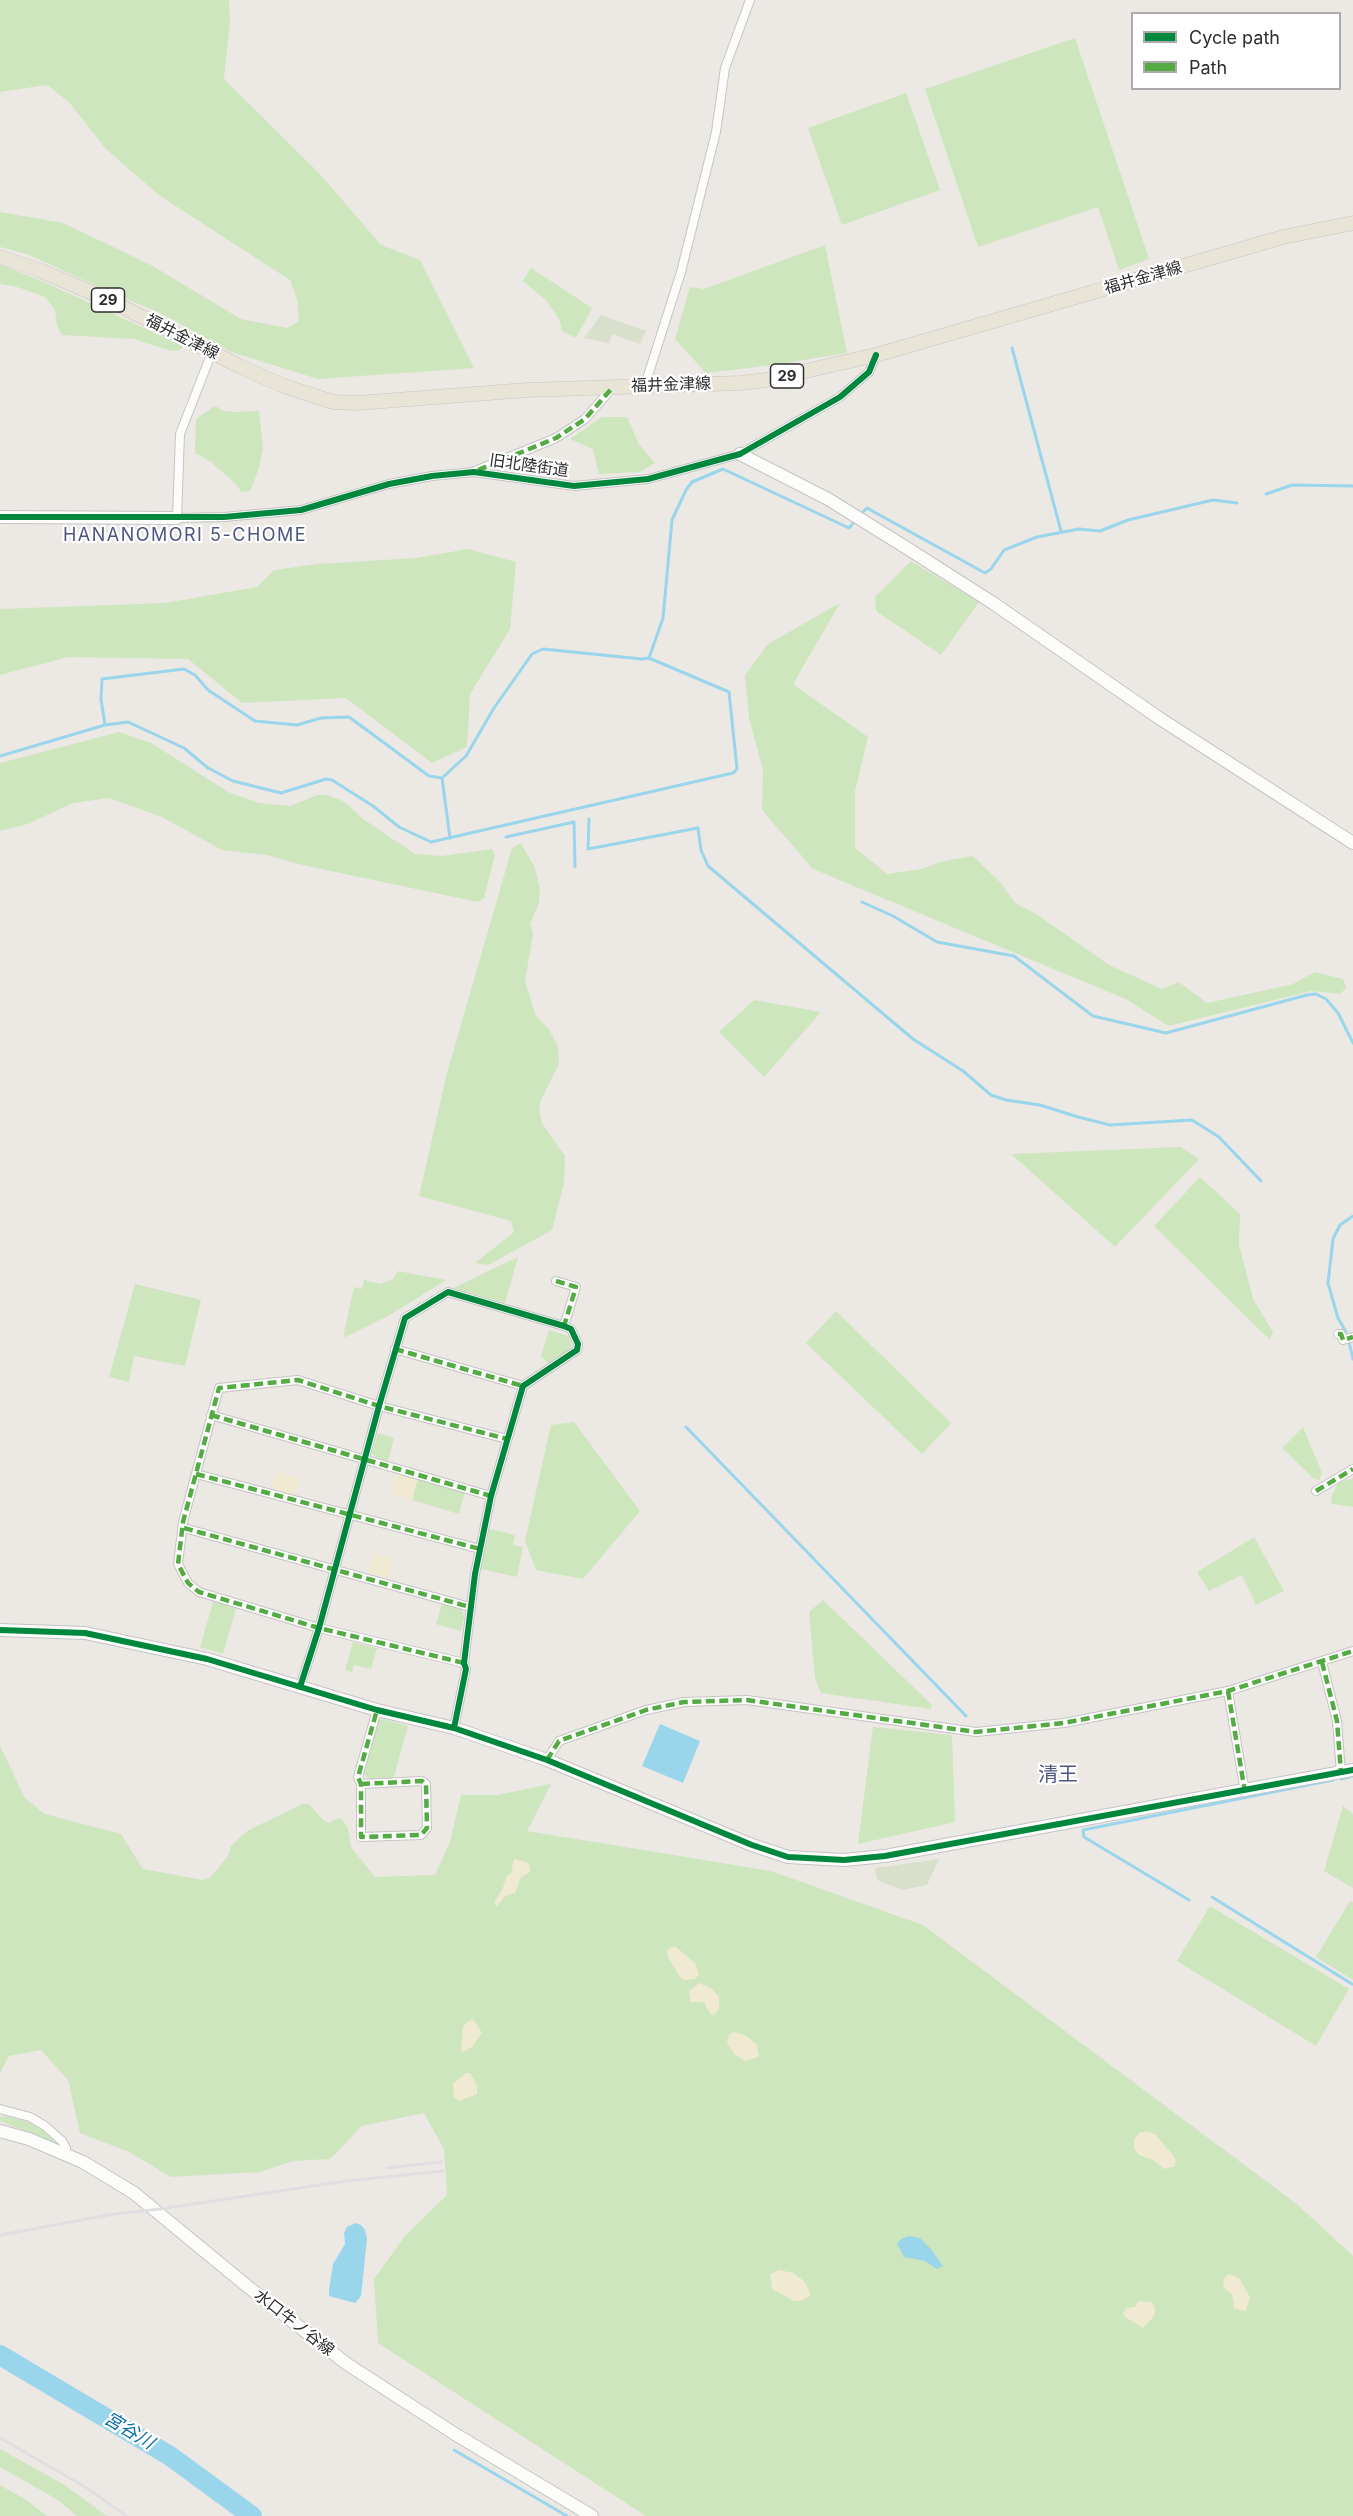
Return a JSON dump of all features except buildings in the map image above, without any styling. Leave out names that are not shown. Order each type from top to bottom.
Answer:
[{"type":"main road","name":"福井金津線","points":[[0,257],[39,270],[111,301],[284,386],[317,398],[345,404],[527,390],[752,382],[794,375],[876,355],[1283,237],[1353,223]]},
{"type":"street","points":[[645,385],[681,272],[716,132],[724,68],[750,0]]},
{"type":"street","points":[[177,518],[180,434],[212,352]]},
{"type":"street","name":"旧北陸街道","points":[[0,517],[224,517],[301,510],[389,484],[432,476],[474,472],[574,486],[648,479],[740,454],[840,397],[869,372],[876,355]]},
{"type":"street","name":"旧北陸街道","points":[[474,472],[556,438],[585,419],[613,387]]},
{"type":"street","points":[[740,454],[828,499],[919,555],[993,603],[1159,718],[1353,843]]},
{"type":"street","points":[[556,1281],[576,1287],[564,1326]]},
{"type":"street","points":[[300,1687],[319,1628],[405,1318],[448,1292],[564,1326],[571,1329],[578,1344],[577,1350],[523,1386],[491,1496],[480,1550],[470,1607],[464,1663],[466,1669],[454,1728]]},
{"type":"street","points":[[1338,1334],[1341,1334],[1343,1340],[1353,1337]]},
{"type":"street","points":[[395,1349],[523,1386]]},
{"type":"street","points":[[464,1663],[319,1628],[200,1592],[188,1583],[178,1564],[183,1522],[219,1388],[298,1380],[379,1406],[507,1439]]},
{"type":"street","points":[[211,1416],[491,1496]]},
{"type":"street","points":[[1316,1491],[1353,1469]]},
{"type":"street","points":[[196,1474],[480,1550]]},
{"type":"street","points":[[184,1528],[470,1607]]},
{"type":"street","points":[[0,1630],[85,1633],[207,1659],[377,1710],[454,1728],[547,1760],[753,1845],[788,1857],[836,1860],[885,1856],[1347,1772],[1322,1662]]},
{"type":"street","points":[[547,1760],[559,1741],[646,1710],[684,1702],[747,1700],[976,1732],[1064,1723],[1228,1691],[1353,1652]]},
{"type":"street","points":[[1228,1691],[1245,1791]]},
{"type":"street","points":[[362,1784],[423,1782],[426,1784],[427,1828],[421,1835],[362,1837],[362,1784],[358,1777],[377,1710]]},
{"type":"street","points":[[0,2109],[30,2117],[45,2126],[62,2141],[66,2148],[65,2154]]},
{"type":"street","name":"水口牛ノ谷線","points":[[0,2131],[29,2139],[83,2162],[134,2193],[347,2364],[455,2434],[592,2516]]},
{"type":"green space","points":[[0,0],[229,0],[230,21],[224,79],[319,173],[381,245],[420,260],[474,368],[318,379],[231,352],[162,314],[27,254],[0,247],[0,212],[63,223],[151,265],[241,319],[287,328],[299,321],[297,299],[290,280],[160,196],[106,149],[68,101],[47,85],[0,92]]},
{"type":"green space","points":[[1075,38],[1149,259],[1119,270],[1098,207],[978,247],[925,89]]},
{"type":"green space","points":[[906,93],[940,190],[842,225],[808,128]]},
{"type":"green space","points":[[825,245],[847,353],[706,373],[675,339],[690,287],[704,289]]},
{"type":"green space","points":[[0,265],[42,281],[183,346],[180,350],[172,351],[134,339],[62,335],[57,326],[55,310],[45,297],[17,287],[0,284]]},
{"type":"green space","points":[[531,268],[592,308],[576,338],[562,331],[560,321],[546,300],[523,281]]},
{"type":"green space","points":[[601,315],[646,331],[640,344],[612,334],[609,343],[584,338]]},
{"type":"green space","points":[[215,406],[224,411],[259,411],[263,448],[259,468],[250,491],[241,492],[237,485],[210,461],[195,453],[196,419]]},
{"type":"green space","points":[[602,417],[627,417],[639,444],[655,463],[640,472],[599,474],[593,449],[570,439]]},
{"type":"green space","points":[[468,549],[516,562],[510,629],[470,694],[467,747],[432,763],[346,698],[242,703],[188,659],[68,657],[0,675],[0,609],[165,603],[257,587],[274,570],[318,564],[416,558]]},
{"type":"green space","points":[[911,561],[979,602],[941,655],[876,611],[875,597]]},
{"type":"green space","points":[[840,603],[793,684],[868,737],[855,791],[855,848],[887,874],[921,869],[944,861],[973,856],[1000,882],[1015,903],[1038,915],[1109,965],[1162,989],[1179,982],[1207,1003],[1293,984],[1315,972],[1343,979],[1346,988],[1340,994],[1311,991],[1168,1026],[1128,1000],[813,869],[762,810],[763,770],[749,718],[745,675],[768,644]]},
{"type":"green space","points":[[119,732],[151,743],[230,793],[259,803],[290,806],[317,795],[328,795],[345,802],[363,819],[415,854],[442,856],[492,849],[495,855],[484,898],[478,902],[302,865],[267,855],[222,850],[162,817],[109,798],[73,803],[28,824],[0,831],[0,763]]},
{"type":"green space","points":[[521,843],[535,868],[540,890],[539,903],[530,924],[533,934],[525,981],[536,1016],[549,1029],[558,1047],[559,1063],[540,1102],[539,1110],[542,1123],[565,1156],[564,1183],[552,1230],[488,1265],[475,1263],[514,1232],[511,1221],[419,1196],[447,1073],[512,848]]},
{"type":"green space","points":[[754,1000],[821,1012],[764,1077],[719,1032]]},
{"type":"green space","points":[[1181,1147],[1199,1159],[1115,1247],[1011,1154]]},
{"type":"green space","points":[[1200,1177],[1240,1214],[1239,1244],[1253,1299],[1273,1332],[1270,1340],[1154,1226]]},
{"type":"green space","points":[[518,1257],[505,1303],[453,1288]]},
{"type":"green space","points":[[398,1271],[446,1280],[390,1315],[343,1338],[354,1287],[362,1289],[364,1280],[380,1284],[393,1279]]},
{"type":"green space","points":[[135,1284],[201,1300],[185,1366],[134,1356],[129,1382],[109,1377]]},
{"type":"green space","points":[[836,1311],[951,1423],[922,1454],[806,1343]]},
{"type":"green space","points":[[549,1330],[568,1336],[572,1344],[570,1349],[548,1363],[541,1356]]},
{"type":"green space","points":[[574,1422],[640,1511],[583,1579],[536,1570],[525,1541],[551,1425]]},
{"type":"green space","points":[[1303,1427],[1322,1473],[1319,1480],[1313,1478],[1282,1448]]},
{"type":"green space","points":[[378,1433],[394,1438],[388,1461],[375,1457],[372,1453]]},
{"type":"green space","points":[[418,1478],[465,1492],[459,1514],[412,1500]]},
{"type":"green space","points":[[1353,1478],[1353,1507],[1332,1504],[1331,1497],[1338,1483]]},
{"type":"green space","points":[[490,1529],[515,1535],[513,1545],[523,1547],[517,1577],[481,1569]]},
{"type":"green space","points":[[1254,1537],[1284,1591],[1256,1605],[1242,1575],[1209,1591],[1197,1572]]},
{"type":"green space","points":[[214,1599],[237,1605],[223,1654],[200,1647]]},
{"type":"green space","points":[[823,1600],[932,1705],[931,1709],[821,1693],[815,1678],[809,1612]]},
{"type":"green space","points":[[442,1604],[462,1610],[464,1617],[461,1631],[436,1624]]},
{"type":"green space","points":[[353,1642],[377,1648],[371,1669],[354,1665],[352,1672],[345,1670]]},
{"type":"green space","points":[[383,1719],[408,1726],[393,1780],[369,1781],[364,1773],[378,1721]]},
{"type":"green space","points":[[873,1727],[952,1735],[955,1822],[858,1844]]},
{"type":"green space","points":[[0,1746],[25,1798],[45,1814],[121,1834],[143,1869],[203,1880],[210,1878],[228,1856],[231,1846],[247,1831],[302,1804],[309,1804],[323,1820],[329,1823],[339,1818],[343,1821],[348,1828],[351,1847],[375,1877],[435,1875],[450,1842],[461,1795],[497,1795],[551,1784],[527,1831],[771,1871],[923,1925],[1298,2205],[1353,2256],[1353,2516],[646,2516],[378,2343],[374,2279],[404,2237],[447,2195],[444,2149],[424,2113],[362,2126],[330,2159],[293,2161],[260,2172],[171,2177],[129,2152],[80,2133],[68,2080],[41,2050],[9,2056],[0,2073]]},
{"type":"green space","points":[[1343,1806],[1353,1814],[1353,1888],[1324,1871]]},
{"type":"green space","points":[[939,1859],[927,1885],[902,1890],[877,1880],[875,1868]]},
{"type":"green space","points":[[1350,1901],[1353,1902],[1353,1980],[1316,1957]]},
{"type":"green space","points":[[1210,1906],[1349,1989],[1316,2046],[1177,1961]]},
{"type":"green space","points":[[6,2116],[38,2124],[51,2136],[55,2144],[0,2121],[0,2117]]},
{"type":"green space","points":[[0,2449],[63,2484],[107,2516],[77,2516],[58,2500],[0,2467]]},
{"type":"green space","points":[[0,2485],[25,2499],[47,2516],[0,2516]]},
{"type":"sand","points":[[277,1471],[300,1478],[295,1495],[271,1489]]},
{"type":"sand","points":[[396,1472],[418,1478],[412,1500],[390,1494]]},
{"type":"sand","points":[[373,1553],[394,1559],[388,1578],[368,1572]]},
{"type":"sand","points":[[515,1859],[526,1862],[530,1866],[530,1872],[521,1877],[515,1893],[505,1896],[497,1906],[495,1901],[503,1888],[506,1877],[512,1872]]},
{"type":"sand","points":[[671,1947],[676,1947],[695,1963],[699,1975],[694,1979],[683,1980],[679,1976],[668,1957],[667,1951]]},
{"type":"sand","points":[[699,1983],[711,1988],[719,1997],[719,2009],[714,2015],[710,2014],[704,2002],[691,2002],[689,1991]]},
{"type":"sand","points":[[474,2020],[482,2033],[472,2047],[463,2052],[461,2049],[463,2027],[467,2022]]},
{"type":"sand","points":[[733,2032],[745,2035],[756,2044],[758,2057],[746,2061],[734,2054],[727,2042],[729,2035]]},
{"type":"sand","points":[[466,2073],[470,2073],[477,2086],[477,2094],[459,2101],[454,2097],[453,2084]]},
{"type":"sand","points":[[1140,2132],[1156,2135],[1174,2157],[1175,2166],[1164,2169],[1153,2160],[1139,2155],[1134,2148],[1134,2140]]},
{"type":"sand","points":[[779,2270],[793,2273],[804,2281],[810,2296],[801,2301],[794,2301],[772,2289],[770,2274]]},
{"type":"sand","points":[[1229,2274],[1239,2278],[1250,2297],[1246,2310],[1234,2308],[1232,2294],[1223,2287],[1224,2278]]},
{"type":"sand","points":[[1139,2301],[1152,2302],[1155,2307],[1155,2315],[1143,2328],[1125,2317],[1123,2313],[1126,2308],[1135,2307]]},
{"type":"water","points":[[660,1724],[700,1741],[683,1783],[642,1766]]},
{"type":"water","points":[[355,2223],[361,2225],[365,2230],[367,2239],[361,2296],[355,2303],[329,2296],[329,2290],[333,2264],[345,2244],[344,2233],[347,2227]]},
{"type":"water","points":[[909,2236],[920,2238],[943,2266],[937,2269],[925,2261],[904,2257],[897,2244],[901,2239]]},
{"type":"waterway","points":[[1012,348],[1061,531]]},
{"type":"waterway","points":[[0,756],[105,725],[101,699],[102,679],[184,669],[195,675],[208,690],[255,721],[297,725],[321,718],[349,717],[429,776],[442,778],[466,756],[494,708],[532,654],[543,649],[649,658],[663,618],[672,520],[692,482],[723,469],[849,528],[855,521]]},
{"type":"waterway","points":[[1266,494],[1292,485],[1353,486]]},
{"type":"waterway","points":[[859,516],[867,508],[985,573],[991,569],[1004,550],[1037,537],[1079,529],[1100,531],[1128,520],[1213,500],[1237,503]]},
{"type":"waterway","points":[[105,725],[128,722],[184,748],[208,768],[233,781],[281,793],[326,779],[332,780],[373,806],[399,827],[431,842],[733,773],[737,769],[729,692],[649,658]]},
{"type":"waterway","points":[[442,778],[450,838]]},
{"type":"waterway","points":[[589,819],[588,849],[698,828],[701,850],[708,866],[913,1039],[963,1071],[991,1095],[1006,1100],[1040,1105],[1110,1125],[1192,1120],[1219,1137],[1261,1181]]},
{"type":"waterway","points":[[506,837],[574,822],[575,867]]},
{"type":"waterway","points":[[862,902],[893,916],[937,942],[1014,956],[1093,1016],[1166,1033],[1316,994],[1326,999],[1338,1013],[1353,1043]]},
{"type":"waterway","points":[[1346,1332],[1338,1318],[1328,1283],[1333,1239],[1340,1225],[1353,1216]]},
{"type":"waterway","points":[[1349,1342],[1353,1359]]},
{"type":"waterway","points":[[686,1427],[966,1716]]},
{"type":"waterway","points":[[1341,1779],[1353,1776]]},
{"type":"waterway","points":[[1189,1900],[1084,1837],[1083,1830],[1333,1780]]},
{"type":"waterway","points":[[1212,1897],[1352,1984]]},
{"type":"waterway","name":"宮谷川","points":[[0,2355],[170,2456],[252,2516]]},
{"type":"waterway","points":[[454,2450],[567,2516]]},
{"type":"railway","points":[[387,2168],[441,2162]]},
{"type":"railway","points":[[0,2235],[114,2214],[346,2181],[443,2171]]},
{"type":"railway","points":[[0,2438],[87,2488],[126,2516]]},
{"type":"marked path","points":[[478,470],[556,438],[585,419],[613,387]]},
{"type":"marked path","points":[[556,1281],[576,1287],[564,1326]]},
{"type":"marked path","points":[[1338,1334],[1341,1334],[1343,1340],[1353,1337]]},
{"type":"marked path","points":[[395,1349],[523,1386]]},
{"type":"marked path","points":[[464,1663],[319,1628],[199,1592],[188,1583],[178,1564],[183,1522],[219,1388],[298,1380],[379,1406],[507,1439]]},
{"type":"marked path","points":[[211,1415],[491,1496]]},
{"type":"marked path","points":[[1316,1491],[1353,1469]]},
{"type":"marked path","points":[[196,1474],[480,1549]]},
{"type":"marked path","points":[[184,1528],[470,1607]]},
{"type":"marked path","points":[[547,1760],[559,1741],[646,1710],[684,1702],[747,1700],[976,1732],[1064,1723],[1228,1691],[1353,1651]]},
{"type":"marked path","points":[[1322,1662],[1337,1721],[1341,1773]]},
{"type":"marked path","points":[[1228,1691],[1245,1792]]},
{"type":"marked path","points":[[361,1784],[422,1781],[426,1784],[427,1828],[421,1835],[361,1837],[361,1784],[358,1777],[377,1710]]},
{"type":"cycle path","points":[[0,517],[224,517],[301,510],[389,484],[432,476],[474,472],[574,486],[648,479],[740,454],[840,397],[869,372],[876,355]]},
{"type":"cycle path","points":[[300,1687],[319,1628],[405,1318],[448,1292],[564,1326],[571,1329],[578,1344],[577,1350],[523,1386],[491,1496],[475,1574],[464,1663],[466,1669],[454,1728]]},
{"type":"cycle path","points":[[0,1630],[85,1633],[207,1659],[377,1710],[454,1728],[547,1760],[752,1845],[788,1857],[844,1860],[885,1856],[1353,1770]]},
{"type":"district","name":"HANANOMORI 5-CHOME","points":[[185,536]]},
{"type":"district","name":"清王","points":[[1058,1775]]}]
